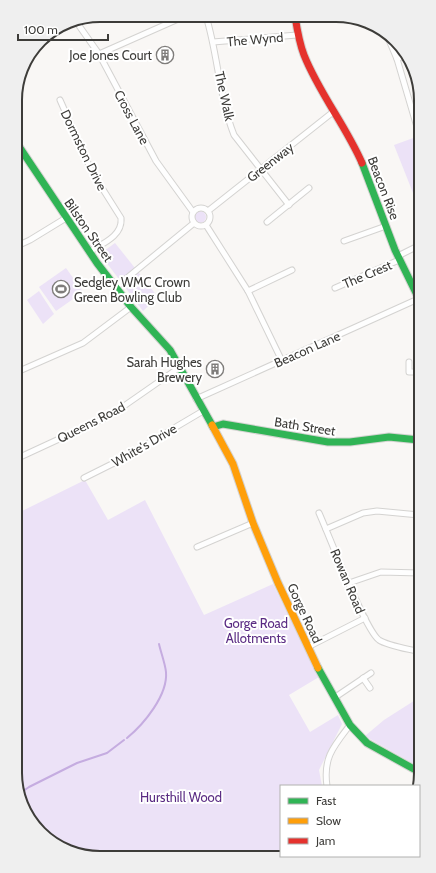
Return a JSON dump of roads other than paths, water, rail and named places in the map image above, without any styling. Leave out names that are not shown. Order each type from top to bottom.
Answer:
[{"type":"main road","name":"Beacon Rise","points":[[296,22],[297,35],[312,77],[358,153],[369,178],[398,258],[414,290]]},
{"type":"main road","name":"Bilston Street","points":[[22,151],[89,252],[131,306],[170,350],[213,427]]},
{"type":"main road","name":"Bath Street","points":[[213,427],[223,424],[328,442],[350,442],[389,437],[414,440]]},
{"type":"main road","name":"Gorge Road","points":[[213,427],[232,464],[253,523],[278,584],[334,698],[350,725],[367,743],[414,769]]},
{"type":"street","points":[[99,54],[171,22]]},
{"type":"street","name":"The Walk","points":[[208,22],[229,122],[234,135],[288,205]]},
{"type":"street","name":"Cross Lane","points":[[79,25],[99,54],[156,161],[193,212]]},
{"type":"street","name":"The Wynd","points":[[213,42],[297,35]]},
{"type":"street","points":[[391,45],[397,59],[414,117]]},
{"type":"street","points":[[397,59],[401,57]]},
{"type":"street","name":"Dormston Drive","points":[[60,100],[92,172],[122,218],[122,225],[117,233],[89,252]]},
{"type":"street","name":"Greenway","points":[[208,211],[333,112]]},
{"type":"street","points":[[267,222],[309,188]]},
{"type":"street","points":[[199,208],[208,211],[210,218],[206,225],[200,226],[194,223],[192,218],[193,212],[199,208]]},
{"type":"street","points":[[22,243],[66,218]]},
{"type":"street","points":[[116,287],[194,223]]},
{"type":"street","points":[[206,225],[248,291],[282,361]]},
{"type":"street","points":[[344,241],[386,226]]},
{"type":"street","name":"The Crest","points":[[335,288],[398,258],[414,248]]},
{"type":"street","points":[[248,291],[292,270]]},
{"type":"street","name":"Beacon Lane","points":[[196,398],[282,361],[414,300]]},
{"type":"street","points":[[22,369],[83,343],[131,306]]},
{"type":"street","points":[[409,362],[409,372],[414,372]]},
{"type":"street","name":"Queens Road","points":[[22,456],[110,415],[180,367]]},
{"type":"street","name":"White's Drive","points":[[84,478],[120,460],[203,410]]},
{"type":"street","points":[[326,529],[363,513],[377,511],[414,515]]},
{"type":"street","name":"Rowan Road","points":[[308,647],[365,618],[318,513]]},
{"type":"street","points":[[197,547],[253,523]]},
{"type":"street","points":[[349,583],[381,572],[414,573]]},
{"type":"street","points":[[365,618],[379,640],[414,650]]},
{"type":"street","points":[[334,698],[371,673]]},
{"type":"street","points":[[363,678],[370,688]]},
{"type":"street","points":[[328,785],[326,764],[331,753],[350,725]]},
{"type":"waterway","points":[[127,738],[141,725],[154,708],[163,690],[166,681],[166,672],[159,644]]},
{"type":"waterway","points":[[24,790],[77,763],[107,753],[124,740]]},
{"type":"place","name":"Joe Jones Court","points":[[165,55]]},
{"type":"place","name":"Sedgley WMC Crown Green Bowling Club","points":[[61,289]]},
{"type":"place","name":"Sarah Hughes Brewery","points":[[215,369]]},
{"type":"park label","name":"Gorge Road Allotments","points":[[256,630]]},
{"type":"park label","name":"Hursthill Wood","points":[[181,797]]}]
